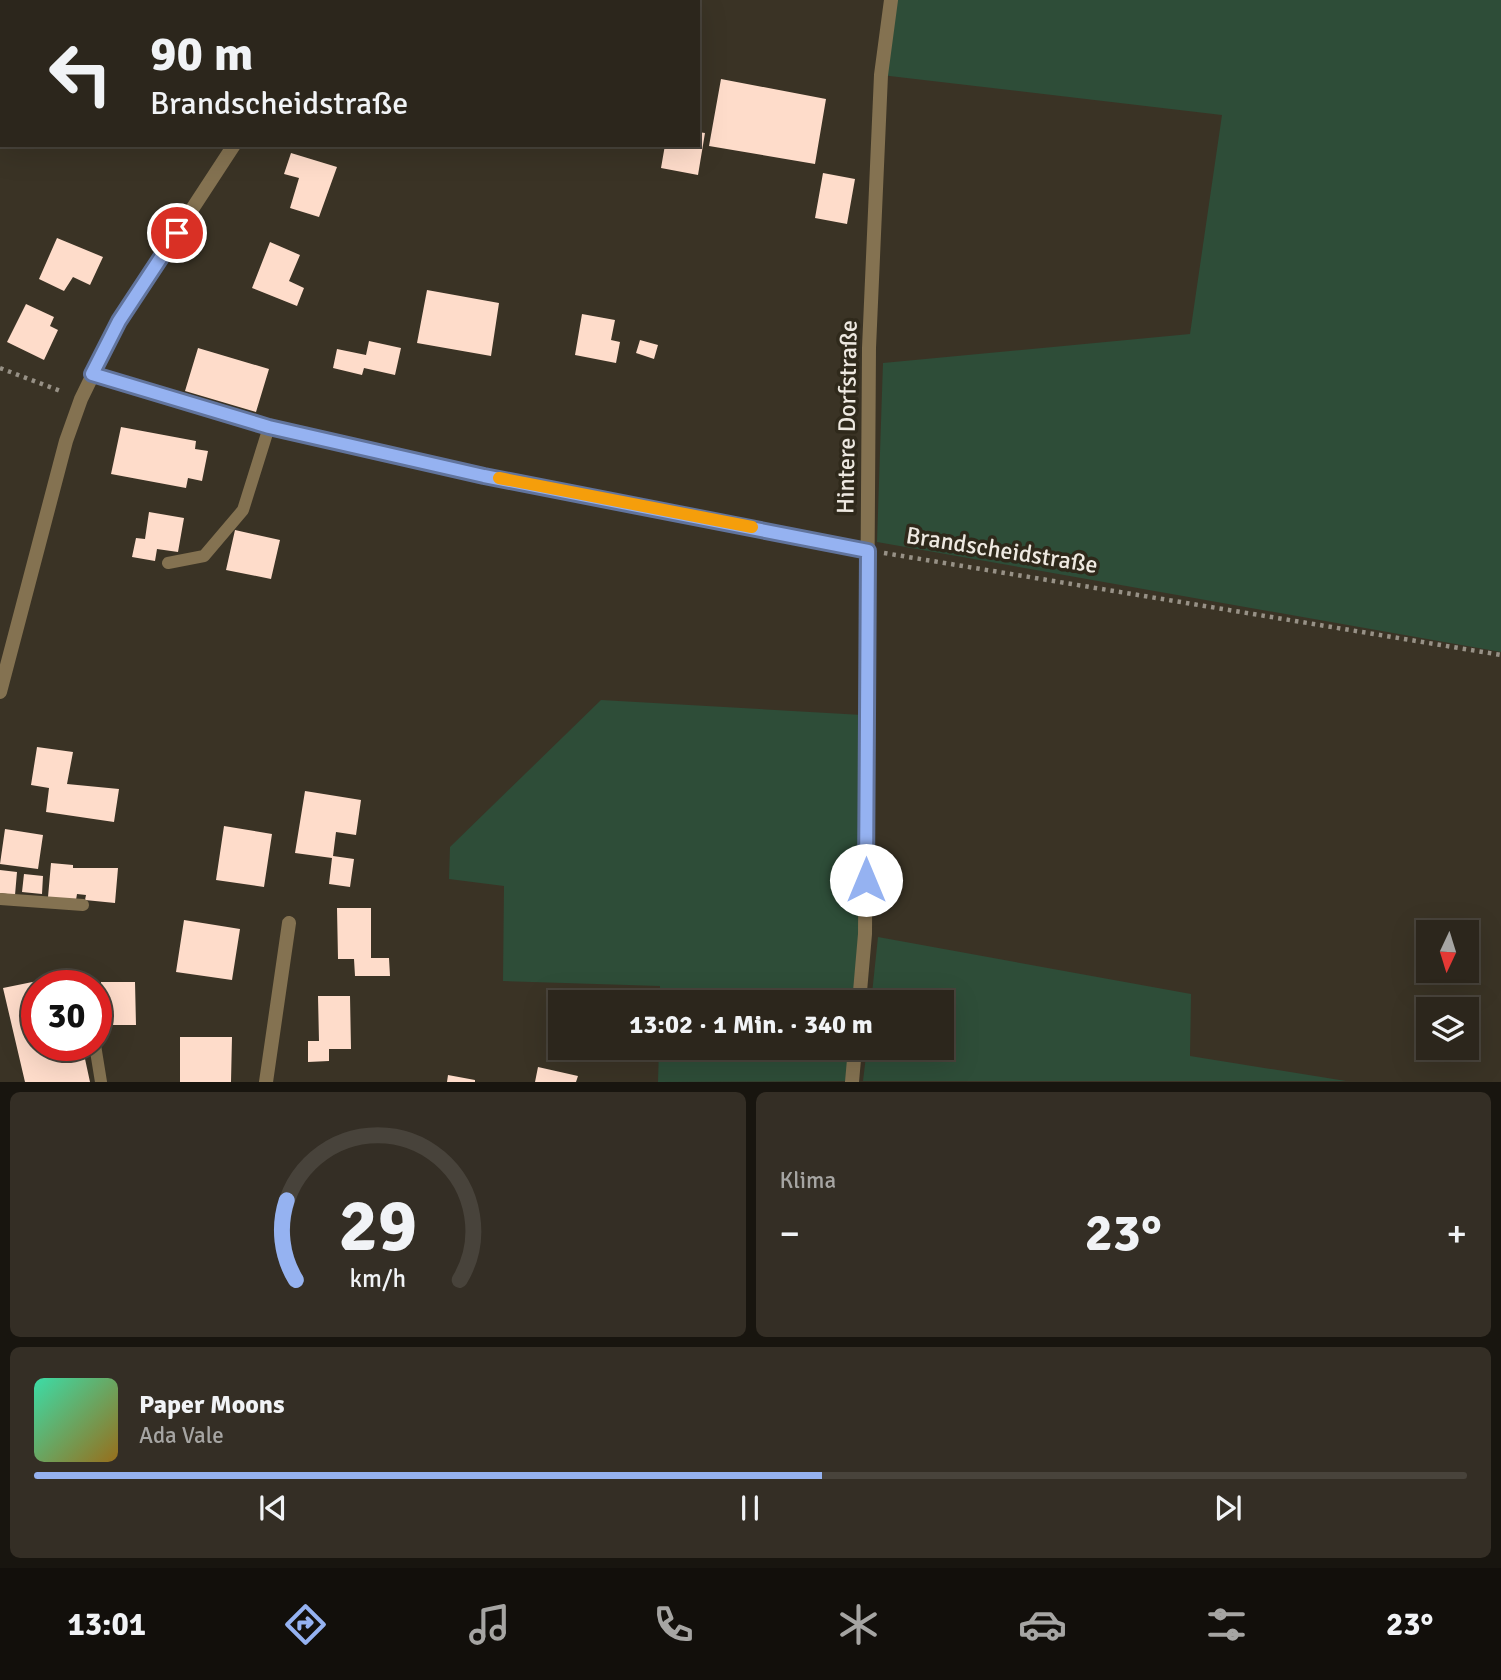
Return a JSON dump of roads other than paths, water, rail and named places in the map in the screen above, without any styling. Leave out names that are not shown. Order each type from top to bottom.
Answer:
[{"type":"street","name":"Hintere Dorfstraße","points":[[860,990],[865,934],[869,348],[881,75],[891,0]]},
{"type":"street","points":[[1,683],[80,398],[119,321],[233,147]]},
{"type":"street","name":"Brandscheidstraße","points":[[92,374],[269,427],[484,476],[868,551]]},
{"type":"street","points":[[266,1082],[289,923]]},
{"type":"street","points":[[852,1082],[854,1060]]},
{"type":"lane","points":[[168,563],[204,556],[243,510],[269,427]]},
{"type":"lane","points":[[0,899],[83,905]]},
{"type":"lane","points":[[98,1061],[101,1082]]}]
